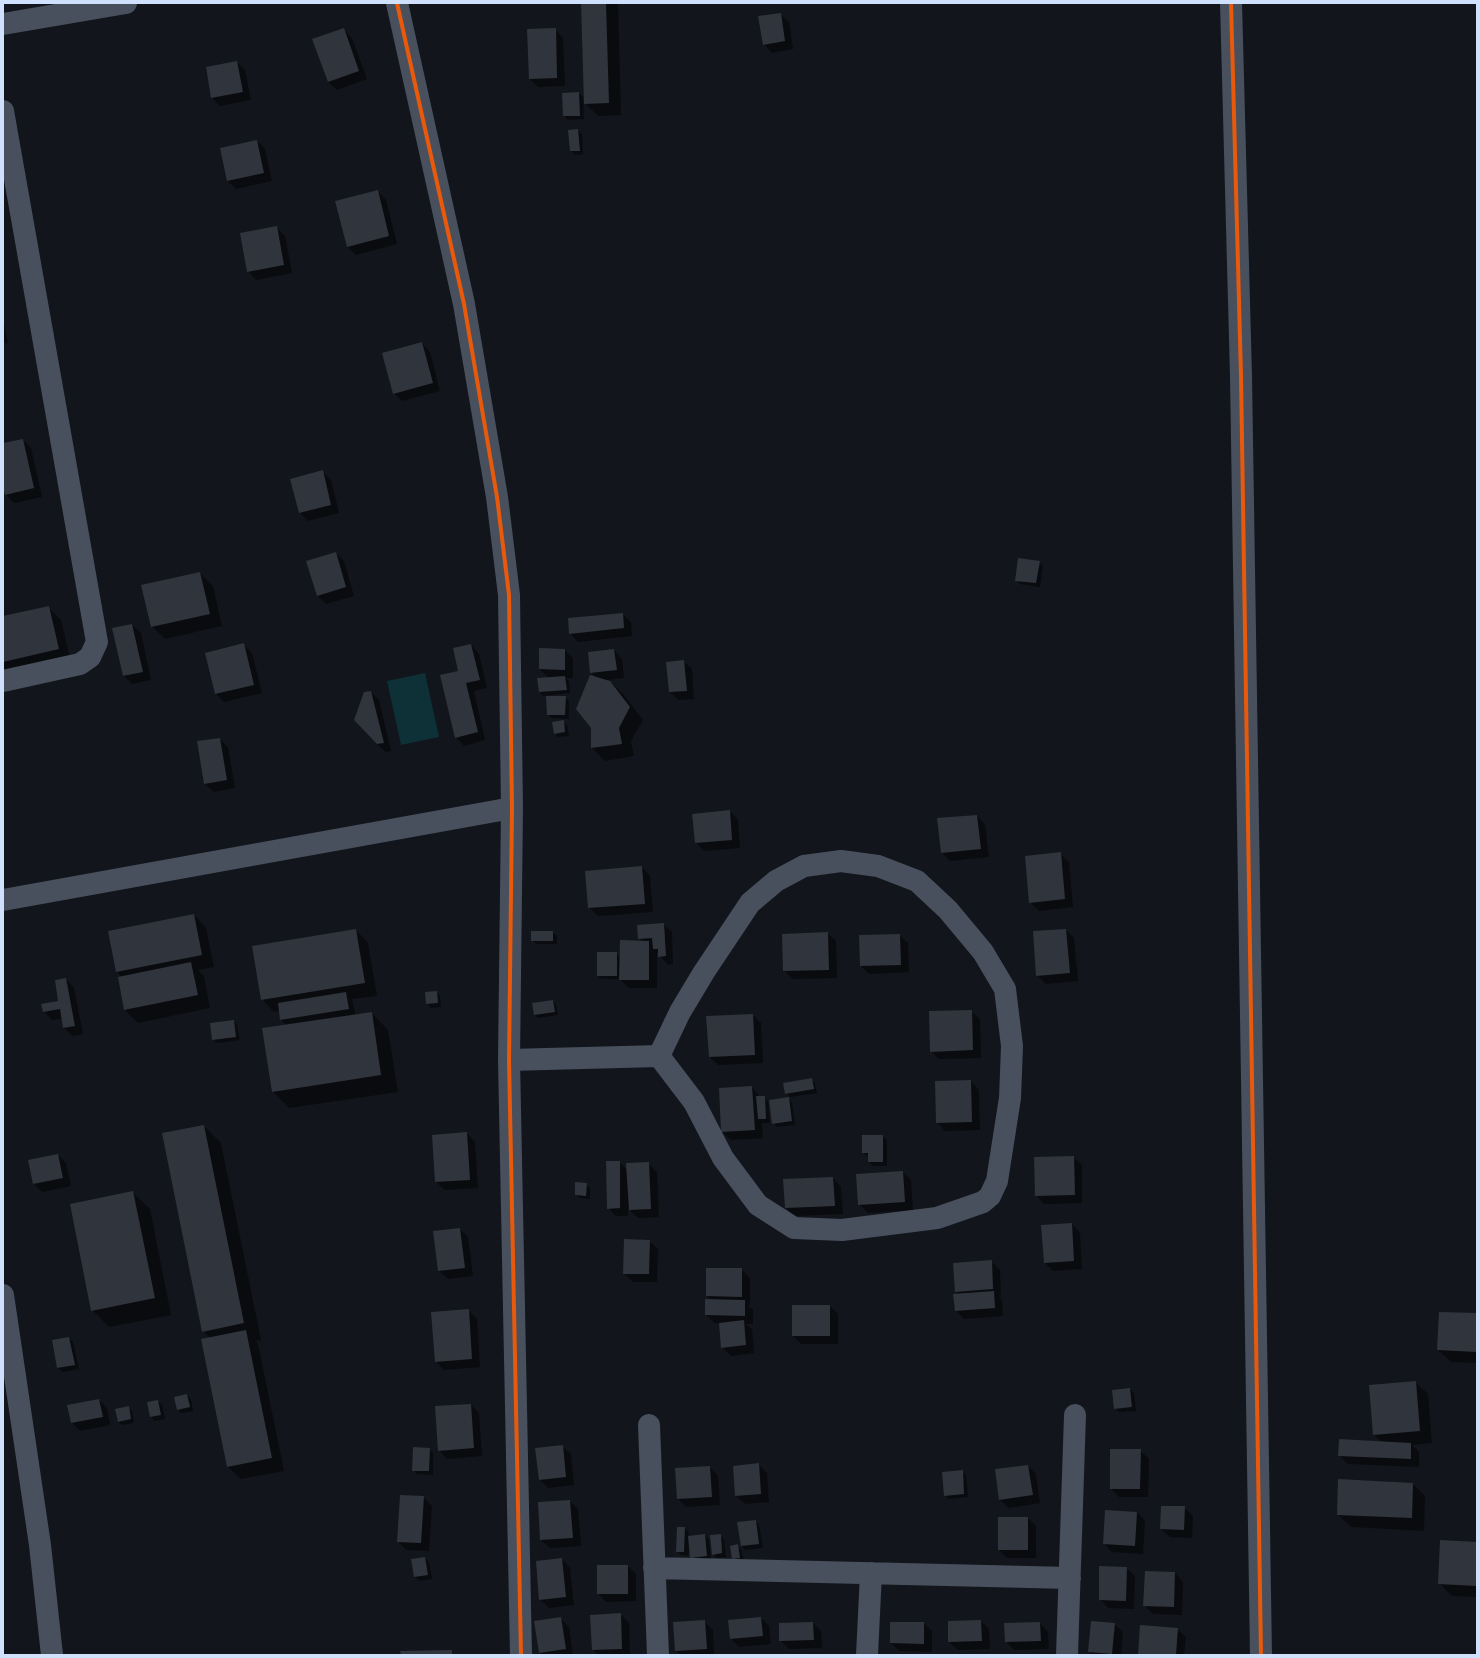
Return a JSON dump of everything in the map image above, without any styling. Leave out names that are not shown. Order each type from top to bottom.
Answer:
[{"type":"street","points":[[3,24],[126,3]]},
{"type":"street","points":[[397,3],[464,304],[497,497],[509,595],[512,808],[509,1060],[521,1655]]},
{"type":"street","points":[[1231,3],[1241,392],[1261,1655]]},
{"type":"street","points":[[3,111],[97,642],[90,657],[80,664],[3,681]]},
{"type":"street","points":[[3,900],[512,808]]},
{"type":"street","points":[[841,860],[878,866],[918,881],[948,910],[983,952],[1005,989],[1012,1046],[1010,1098],[995,1189],[983,1202],[937,1218],[842,1230],[794,1228],[758,1205],[723,1158],[694,1102],[659,1056],[680,1012],[729,933],[750,903],[776,881],[804,866],[841,860]]},
{"type":"street","points":[[509,1060],[659,1056]]},
{"type":"street","points":[[3,1295],[40,1545],[52,1655]]},
{"type":"street","points":[[1067,1655],[1075,1415]]},
{"type":"street","points":[[649,1424],[658,1655]]},
{"type":"street","points":[[654,1568],[1070,1578]]},
{"type":"street","points":[[867,1655],[871,1573]]},
{"type":"water","points":[[425,673],[439,737],[401,745],[387,681]]},
{"type":"building","points":[[581,3],[606,3],[609,103],[584,104]]},
{"type":"building","points":[[781,13],[785,41],[763,45],[758,16]]},
{"type":"building","points":[[344,28],[359,71],[328,82],[312,39]]},
{"type":"building","points":[[556,28],[557,78],[529,79],[527,29]]},
{"type":"building","points":[[237,61],[243,92],[211,98],[206,67]]},
{"type":"building","points":[[579,92],[580,116],[563,116],[562,93]]},
{"type":"building","points":[[578,129],[580,151],[570,151],[568,130]]},
{"type":"building","points":[[257,140],[264,173],[227,181],[220,148]]},
{"type":"building","points":[[378,190],[389,236],[347,247],[335,201]]},
{"type":"building","points":[[277,226],[284,265],[247,272],[240,233]]},
{"type":"building","points":[[422,342],[433,383],[393,394],[382,353]]},
{"type":"building","points":[[23,439],[34,488],[5,495],[3,488],[3,443]]},
{"type":"building","points":[[323,470],[331,505],[299,513],[290,479]]},
{"type":"building","points":[[336,552],[346,587],[317,596],[306,561]]},
{"type":"building","points":[[1018,558],[1040,561],[1036,583],[1015,581]]},
{"type":"building","points":[[200,572],[210,614],[151,627],[141,585]]},
{"type":"building","points":[[49,606],[59,649],[3,662],[3,616]]},
{"type":"building","points":[[623,613],[624,628],[569,634],[568,618]]},
{"type":"building","points":[[132,624],[143,672],[123,676],[112,628]]},
{"type":"building","points":[[244,643],[254,685],[215,694],[205,653]]},
{"type":"building","points":[[471,644],[480,680],[466,683],[478,732],[455,738],[440,675],[458,671],[453,648]]},
{"type":"building","points":[[539,648],[565,649],[565,670],[539,669]]},
{"type":"building","points":[[614,649],[617,670],[590,673],[588,652]]},
{"type":"building","points":[[684,660],[687,691],[669,692],[666,662]]},
{"type":"building","points":[[590,675],[610,681],[630,707],[619,728],[622,744],[591,748],[591,728],[576,709]]},
{"type":"building","points":[[565,676],[567,690],[539,692],[537,678]]},
{"type":"building","points":[[371,691],[384,743],[377,744],[354,720],[364,692]]},
{"type":"building","points":[[546,696],[566,696],[565,715],[547,715]]},
{"type":"building","points":[[564,720],[565,732],[554,734],[552,722]]},
{"type":"building","points":[[220,738],[227,780],[204,784],[197,741]]},
{"type":"building","points":[[730,810],[732,840],[695,843],[692,814]]},
{"type":"building","points":[[977,815],[981,849],[941,853],[937,818]]},
{"type":"building","points":[[1061,852],[1065,899],[1029,903],[1025,856]]},
{"type":"building","points":[[642,866],[645,904],[588,908],[585,871]]},
{"type":"building","points":[[194,914],[202,955],[116,972],[108,931]]},
{"type":"building","points":[[664,923],[666,956],[658,957],[658,949],[653,949],[652,938],[638,939],[637,925]]},
{"type":"building","points":[[356,929],[365,983],[261,1000],[252,946]]},
{"type":"building","points":[[1066,929],[1070,973],[1036,976],[1033,931]]},
{"type":"building","points":[[531,931],[553,931],[553,941],[531,941]]},
{"type":"building","points":[[828,932],[829,970],[783,971],[782,934]]},
{"type":"building","points":[[900,934],[901,965],[860,966],[859,935]]},
{"type":"building","points":[[620,940],[649,941],[649,980],[619,980]]},
{"type":"building","points":[[597,952],[617,952],[617,976],[597,976]]},
{"type":"building","points":[[191,962],[198,995],[124,1010],[118,977]]},
{"type":"building","points":[[66,978],[75,1026],[63,1028],[60,1009],[43,1012],[41,1004],[58,1001],[55,980]]},
{"type":"building","points":[[437,991],[438,1003],[426,1004],[425,992]]},
{"type":"building","points":[[346,992],[349,1009],[280,1020],[278,1003]]},
{"type":"building","points":[[553,1000],[555,1012],[534,1015],[532,1003]]},
{"type":"building","points":[[972,1010],[973,1050],[930,1052],[929,1011]]},
{"type":"building","points":[[372,1012],[381,1075],[272,1092],[262,1028]]},
{"type":"building","points":[[753,1014],[755,1055],[709,1057],[706,1016]]},
{"type":"building","points":[[234,1020],[236,1037],[212,1040],[210,1023]]},
{"type":"building","points":[[812,1078],[814,1089],[785,1094],[783,1083]]},
{"type":"building","points":[[971,1080],[972,1122],[936,1123],[935,1081]]},
{"type":"building","points":[[752,1086],[755,1130],[721,1132],[719,1088]]},
{"type":"building","points":[[756,1096],[765,1096],[766,1119],[758,1119]]},
{"type":"building","points":[[789,1097],[792,1121],[772,1124],[769,1100]]},
{"type":"building","points":[[204,1125],[244,1323],[202,1332],[162,1133]]},
{"type":"building","points":[[467,1132],[470,1180],[435,1182],[432,1135]]},
{"type":"building","points":[[862,1135],[883,1135],[883,1162],[868,1162],[868,1153],[862,1153]]},
{"type":"building","points":[[58,1154],[63,1178],[33,1184],[28,1160]]},
{"type":"building","points":[[1074,1156],[1075,1195],[1035,1196],[1034,1157]]},
{"type":"building","points":[[606,1161],[620,1161],[620,1208],[607,1209]]},
{"type":"building","points":[[649,1162],[651,1209],[629,1210],[626,1163]]},
{"type":"building","points":[[903,1171],[905,1202],[858,1205],[856,1174]]},
{"type":"building","points":[[833,1177],[835,1206],[785,1208],[783,1179]]},
{"type":"building","points":[[575,1182],[587,1183],[586,1196],[575,1195]]},
{"type":"building","points":[[133,1191],[155,1298],[91,1311],[70,1204]]},
{"type":"building","points":[[1072,1223],[1074,1261],[1044,1263],[1041,1225]]},
{"type":"building","points":[[460,1228],[465,1268],[438,1271],[433,1231]]},
{"type":"building","points":[[624,1239],[650,1240],[649,1274],[623,1274]]},
{"type":"building","points":[[992,1260],[993,1289],[955,1292],[953,1263]]},
{"type":"building","points":[[706,1268],[742,1268],[742,1297],[706,1296]]},
{"type":"building","points":[[994,1291],[995,1308],[955,1311],[953,1294]]},
{"type":"building","points":[[705,1299],[745,1300],[745,1316],[705,1315]]},
{"type":"building","points":[[792,1305],[830,1305],[830,1336],[792,1336]]},
{"type":"building","points":[[469,1309],[472,1359],[435,1362],[431,1312]]},
{"type":"building","points":[[1439,1312],[1477,1313],[1477,1352],[1437,1350]]},
{"type":"building","points":[[744,1320],[746,1345],[721,1348],[719,1323]]},
{"type":"building","points":[[246,1330],[272,1458],[227,1467],[201,1339]]},
{"type":"building","points":[[69,1337],[75,1365],[57,1368],[52,1340]]},
{"type":"building","points":[[1416,1381],[1420,1431],[1373,1435],[1369,1385]]},
{"type":"building","points":[[1130,1388],[1132,1407],[1114,1409],[1112,1390]]},
{"type":"building","points":[[187,1394],[190,1407],[177,1410],[174,1397]]},
{"type":"building","points":[[99,1399],[103,1417],[71,1423],[67,1405]]},
{"type":"building","points":[[158,1400],[161,1415],[150,1417],[147,1402]]},
{"type":"building","points":[[471,1404],[474,1448],[438,1451],[435,1406]]},
{"type":"building","points":[[129,1406],[131,1419],[118,1422],[115,1409]]},
{"type":"building","points":[[1339,1439],[1411,1443],[1411,1459],[1338,1456]]},
{"type":"building","points":[[563,1445],[566,1477],[539,1480],[535,1448]]},
{"type":"building","points":[[413,1447],[430,1448],[429,1471],[412,1471]]},
{"type":"building","points":[[1110,1449],[1141,1449],[1140,1489],[1110,1489]]},
{"type":"building","points":[[759,1463],[761,1494],[735,1496],[733,1466]]},
{"type":"building","points":[[1028,1465],[1033,1495],[999,1500],[995,1469]]},
{"type":"building","points":[[710,1466],[712,1497],[677,1499],[675,1468]]},
{"type":"building","points":[[963,1470],[964,1494],[944,1496],[942,1472]]},
{"type":"building","points":[[1338,1479],[1413,1483],[1412,1518],[1337,1515]]},
{"type":"building","points":[[400,1495],[424,1496],[421,1543],[397,1542]]},
{"type":"building","points":[[570,1500],[573,1538],[540,1540],[538,1502]]},
{"type":"building","points":[[1161,1506],[1185,1506],[1184,1530],[1160,1529]]},
{"type":"building","points":[[1105,1510],[1137,1512],[1135,1546],[1103,1544]]},
{"type":"building","points":[[998,1517],[1028,1517],[1028,1550],[998,1550]]},
{"type":"building","points":[[756,1520],[759,1544],[741,1546],[737,1522]]},
{"type":"building","points":[[677,1527],[685,1527],[684,1552],[676,1552]]},
{"type":"building","points":[[705,1534],[707,1556],[690,1558],[688,1536]]},
{"type":"building","points":[[721,1534],[722,1553],[712,1555],[710,1535]]},
{"type":"building","points":[[1440,1540],[1477,1542],[1477,1586],[1438,1584]]},
{"type":"building","points":[[738,1544],[740,1558],[732,1559],[730,1546]]},
{"type":"building","points":[[425,1557],[428,1575],[414,1577],[411,1559]]},
{"type":"building","points":[[562,1558],[566,1597],[539,1600],[536,1561]]},
{"type":"building","points":[[597,1565],[628,1565],[628,1594],[597,1594]]},
{"type":"building","points":[[1099,1566],[1127,1567],[1126,1601],[1099,1600]]},
{"type":"building","points":[[1145,1571],[1175,1572],[1174,1607],[1143,1606]]},
{"type":"building","points":[[621,1613],[622,1649],[592,1650],[590,1615]]},
{"type":"building","points":[[561,1617],[566,1649],[539,1653],[534,1621]]},
{"type":"building","points":[[761,1617],[763,1636],[730,1639],[728,1620]]},
{"type":"building","points":[[705,1620],[707,1649],[675,1651],[673,1622]]},
{"type":"building","points":[[981,1620],[982,1641],[948,1642],[948,1621]]},
{"type":"building","points":[[1091,1621],[1115,1623],[1112,1654],[1088,1652]]},
{"type":"building","points":[[813,1622],[814,1640],[779,1641],[779,1623]]},
{"type":"building","points":[[890,1622],[924,1622],[924,1644],[890,1643]]},
{"type":"building","points":[[1040,1622],[1041,1641],[1005,1642],[1004,1623]]},
{"type":"building","points":[[1140,1625],[1178,1628],[1176,1655],[1138,1655]]},
{"type":"building","points":[[452,1650],[452,1655],[401,1655],[400,1651]]},
{"type":"cycle path","points":[[397,3],[464,304],[497,497],[509,595],[512,808],[509,1060],[521,1655]]},
{"type":"cycle path","points":[[1231,3],[1241,376],[1261,1655]]}]
